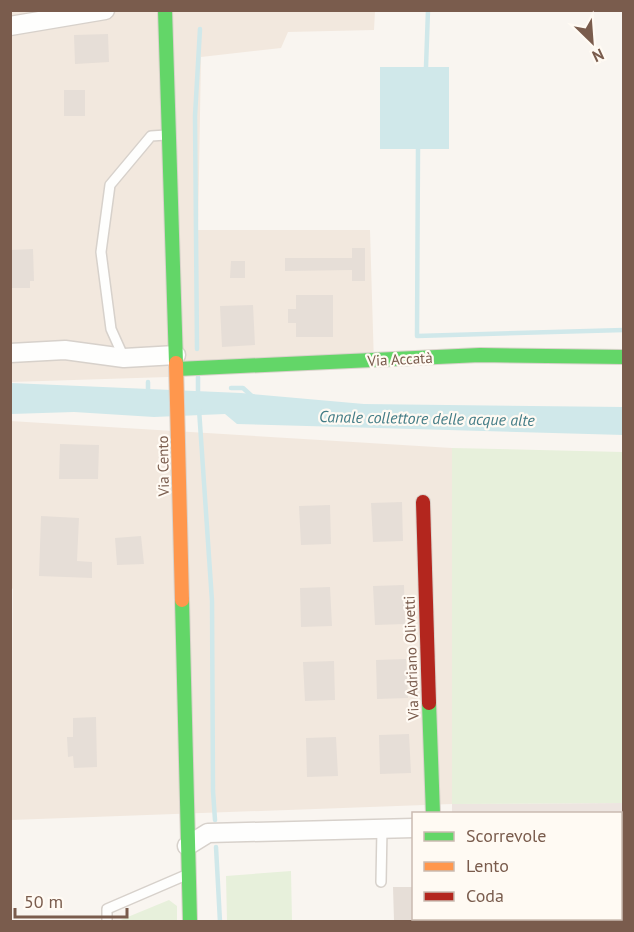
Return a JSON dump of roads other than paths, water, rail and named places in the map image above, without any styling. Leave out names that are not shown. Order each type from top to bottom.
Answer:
[{"type":"main road","name":"Via Cento","points":[[165,10],[177,368],[190,921]]},
{"type":"main road","name":"Via Accatà","points":[[177,368],[480,355],[624,357]]},
{"type":"main road","name":"Via Adriano Olivetti","points":[[423,502],[433,812]]},
{"type":"street","points":[[10,26],[105,10]]},
{"type":"street","name":"Via Accatà","points":[[10,353],[65,350],[177,368]]},
{"type":"street","points":[[187,846],[208,834],[412,828]]},
{"type":"lane","points":[[124,358],[111,329],[101,252],[110,185],[151,136],[168,135]]},
{"type":"lane","points":[[381,882],[382,829]]},
{"type":"lane","points":[[107,921],[107,909],[188,874]]},
{"type":"water","points":[[380,67],[449,67],[449,149],[380,149]]},
{"type":"water","name":"Canale collettore delle acque alte","points":[[11,383],[241,393],[364,404],[623,407],[624,435],[237,424],[225,414],[154,417],[74,412],[11,414]]},
{"type":"waterway","points":[[426,67],[428,10]]},
{"type":"waterway","points":[[197,349],[195,116],[200,29]]},
{"type":"waterway","points":[[418,149],[417,336],[624,330]]},
{"type":"waterway","points":[[198,377],[198,395]]},
{"type":"waterway","points":[[148,382],[148,394]]},
{"type":"waterway","points":[[231,388],[243,388],[254,398]]},
{"type":"waterway","points":[[199,409],[212,601],[215,820]]},
{"type":"waterway","points":[[216,847],[220,922]]}]
